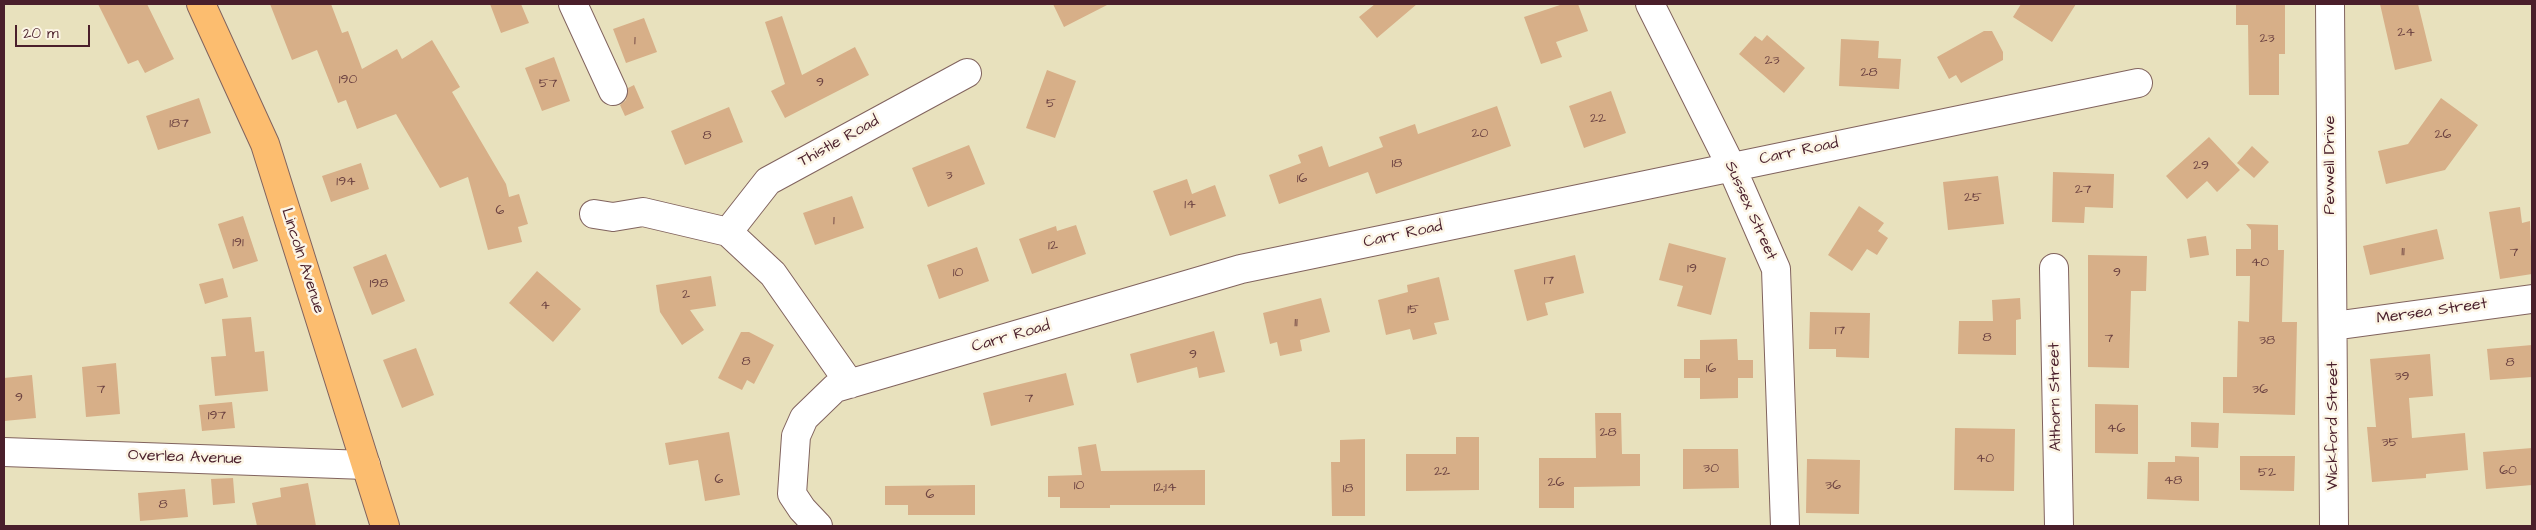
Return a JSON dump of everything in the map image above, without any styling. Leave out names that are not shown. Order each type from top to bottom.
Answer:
[{"type":"main road","name":"Lincoln Avenue","points":[[202,4],[265,144],[385,526]]},
{"type":"street","points":[[573,4],[613,91]]},
{"type":"street","name":"Sussex Street","points":[[1650,4],[1731,166],[1776,269],[1786,526]]},
{"type":"street","name":"Pevwell Drive","points":[[2330,4],[2333,326]]},
{"type":"street","name":"Thistle Road","points":[[728,232],[768,181],[967,73]]},
{"type":"street","name":"Carr Road","points":[[818,526],[802,509],[792,494],[792,472],[798,428],[804,418],[835,388],[1241,269],[2138,82]]},
{"type":"street","points":[[594,214],[612,217],[643,212],[728,232],[774,274],[850,384]]},
{"type":"street","name":"Althorn Street","points":[[2054,268],[2059,526]]},
{"type":"street","name":"Mersea Street","points":[[2333,326],[2532,299]]},
{"type":"street","name":"Wickford Street","points":[[2333,326],[2334,526]]},
{"type":"street","name":"Overlea Avenue","points":[[4,452],[366,465]]},
{"type":"building","points":[[98,4],[147,4],[174,59],[145,73],[138,60],[128,64]]},
{"type":"building","points":[[270,4],[331,4],[342,33],[348,31],[362,69],[397,49],[402,59],[432,40],[460,87],[452,92],[506,184],[509,197],[519,194],[528,224],[518,227],[522,242],[488,250],[468,177],[440,188],[396,114],[357,129],[346,100],[338,103],[317,50],[292,60]]},
{"type":"building","points":[[490,4],[521,4],[529,23],[501,33]]},
{"type":"building","points":[[1053,4],[1109,4],[1064,27]]},
{"type":"building","points":[[1375,4],[1417,4],[1377,38],[1359,17]]},
{"type":"building","points":[[1563,4],[1578,4],[1588,31],[1556,42],[1562,57],[1541,64],[1524,17]]},
{"type":"building","points":[[2021,4],[2076,4],[2052,42],[2013,17]]},
{"type":"building","points":[[2285,4],[2285,54],[2279,54],[2279,95],[2249,95],[2248,25],[2236,25],[2236,5]]},
{"type":"building","points":[[2380,4],[2418,4],[2432,61],[2395,70]]},
{"type":"building","points":[[782,16],[802,75],[855,47],[869,75],[785,118],[771,91],[785,84],[765,22]]},
{"type":"building","points":[[644,18],[657,52],[626,63],[613,29]]},
{"type":"building","points":[[1984,31],[1992,31],[2003,52],[2003,60],[1961,83],[1956,75],[1949,79],[1937,57]]},
{"type":"building","points":[[1767,35],[1805,68],[1784,93],[1739,54],[1755,36],[1762,41]]},
{"type":"building","points":[[1841,39],[1879,41],[1878,58],[1901,59],[1899,89],[1839,86]]},
{"type":"building","points":[[554,57],[570,101],[542,111],[525,68]]},
{"type":"building","points":[[1047,70],[1076,81],[1055,138],[1026,128]]},
{"type":"building","points":[[634,85],[644,108],[625,116],[620,105],[626,100],[628,88]]},
{"type":"building","points":[[1611,91],[1626,133],[1584,148],[1569,106]]},
{"type":"building","points":[[199,98],[211,133],[158,150],[146,116]]},
{"type":"building","points":[[2441,98],[2478,125],[2445,170],[2386,184],[2378,151],[2408,144]]},
{"type":"building","points":[[1497,106],[1511,146],[1376,194],[1368,172],[1279,204],[1269,175],[1301,163],[1298,155],[1322,146],[1329,167],[1383,147],[1379,137],[1415,124],[1418,134]]},
{"type":"building","points":[[729,107],[743,142],[685,165],[671,131]]},
{"type":"building","points":[[2209,137],[2240,170],[2217,192],[2207,181],[2187,199],[2166,176]]},
{"type":"building","points":[[969,145],[985,184],[928,207],[912,168]]},
{"type":"building","points":[[2252,146],[2269,162],[2254,178],[2237,163]]},
{"type":"building","points":[[361,163],[369,189],[331,202],[322,176]]},
{"type":"building","points":[[2053,172],[2114,174],[2113,208],[2085,207],[2084,223],[2052,222]]},
{"type":"building","points":[[1998,176],[2004,224],[1948,230],[1943,182]]},
{"type":"building","points":[[1187,179],[1192,194],[1215,185],[1226,216],[1170,236],[1153,191]]},
{"type":"building","points":[[852,196],[864,228],[815,245],[803,213]]},
{"type":"building","points":[[1859,206],[1884,223],[1878,231],[1888,238],[1877,255],[1867,249],[1852,271],[1828,255]]},
{"type":"building","points":[[2520,207],[2522,223],[2530,221],[2532,274],[2500,279],[2489,212]]},
{"type":"building","points":[[243,216],[258,261],[233,269],[218,224]]},
{"type":"building","points":[[2246,224],[2278,225],[2278,250],[2284,250],[2282,322],[2297,322],[2295,415],[2223,413],[2223,377],[2237,377],[2238,321],[2249,322],[2250,276],[2236,276],[2236,249],[2251,249],[2251,230]]},
{"type":"building","points":[[1076,225],[1086,254],[1032,274],[1019,239],[1056,226],[1057,231]]},
{"type":"building","points":[[2437,229],[2444,259],[2370,275],[2363,246]]},
{"type":"building","points":[[2206,236],[2209,255],[2190,258],[2187,239]]},
{"type":"building","points":[[1669,243],[1726,258],[1711,315],[1677,306],[1683,286],[1659,280]]},
{"type":"building","points":[[977,247],[989,281],[939,299],[927,265]]},
{"type":"building","points":[[386,254],[405,301],[372,315],[353,267]]},
{"type":"building","points":[[1575,255],[1584,293],[1545,303],[1548,315],[1527,321],[1514,270]]},
{"type":"building","points":[[2088,255],[2147,256],[2146,291],[2131,291],[2129,368],[2088,367]]},
{"type":"building","points":[[537,271],[581,309],[553,342],[509,303]]},
{"type":"building","points":[[711,276],[716,306],[690,310],[704,330],[682,345],[660,312],[656,285]]},
{"type":"building","points":[[1439,277],[1449,320],[1434,323],[1437,334],[1413,340],[1410,329],[1386,335],[1378,300],[1408,292],[1407,285]]},
{"type":"building","points":[[223,278],[228,297],[205,304],[199,284]]},
{"type":"building","points":[[1321,298],[1330,332],[1300,340],[1302,351],[1280,356],[1277,342],[1270,344],[1263,313]]},
{"type":"building","points":[[2020,298],[2021,319],[2016,320],[2016,355],[1958,354],[1959,321],[1993,321],[1992,300]]},
{"type":"building","points":[[1810,312],[1870,313],[1869,358],[1836,357],[1836,349],[1809,349]]},
{"type":"building","points":[[251,317],[255,352],[264,351],[268,391],[215,396],[211,357],[226,356],[222,319]]},
{"type":"building","points":[[1214,331],[1225,372],[1199,378],[1197,367],[1137,383],[1130,354]]},
{"type":"building","points":[[741,332],[749,332],[774,345],[754,384],[747,380],[742,390],[718,378]]},
{"type":"building","points":[[1737,339],[1738,360],[1753,360],[1753,378],[1738,378],[1738,398],[1700,399],[1700,378],[1684,378],[1684,359],[1700,359],[1700,340]]},
{"type":"building","points":[[2532,345],[2532,377],[2490,380],[2487,349]]},
{"type":"building","points":[[416,348],[434,395],[402,408],[383,360]]},
{"type":"building","points":[[2430,354],[2433,396],[2409,398],[2412,438],[2465,433],[2468,470],[2426,474],[2426,478],[2372,482],[2367,427],[2376,427],[2370,359]]},
{"type":"building","points":[[116,363],[120,414],[86,417],[82,367]]},
{"type":"building","points":[[1066,373],[1074,405],[991,426],[983,393]]},
{"type":"building","points":[[32,375],[36,418],[4,421],[4,378]]},
{"type":"building","points":[[232,402],[235,428],[202,431],[199,405]]},
{"type":"building","points":[[2095,404],[2138,405],[2138,454],[2095,453]]},
{"type":"building","points":[[1595,413],[1621,413],[1622,454],[1640,454],[1640,486],[1574,487],[1574,508],[1539,508],[1539,458],[1596,458]]},
{"type":"building","points":[[2191,422],[2219,423],[2218,448],[2191,447]]},
{"type":"building","points":[[1955,428],[2015,429],[2014,491],[1954,490]]},
{"type":"building","points":[[729,432],[740,495],[705,501],[698,460],[669,465],[665,443]]},
{"type":"building","points":[[1456,437],[1479,437],[1479,490],[1406,491],[1406,454],[1456,454]]},
{"type":"building","points":[[1365,439],[1365,516],[1332,516],[1331,462],[1340,462],[1340,440]]},
{"type":"building","points":[[1096,444],[1101,471],[1205,470],[1205,505],[1110,505],[1110,508],[1060,508],[1060,497],[1048,497],[1048,476],[1082,475],[1078,447]]},
{"type":"building","points":[[2532,448],[2532,485],[2486,489],[2483,452]]},
{"type":"building","points":[[1683,449],[1738,449],[1739,488],[1683,489]]},
{"type":"building","points":[[2175,456],[2199,457],[2199,501],[2147,499],[2148,462],[2175,462]]},
{"type":"building","points":[[2240,456],[2295,456],[2294,491],[2240,490]]},
{"type":"building","points":[[1807,459],[1860,460],[1859,514],[1806,513]]},
{"type":"building","points":[[233,478],[235,503],[213,505],[211,479]]},
{"type":"building","points":[[308,483],[316,526],[257,526],[252,503],[281,497],[280,488]]},
{"type":"building","points":[[975,485],[975,515],[908,515],[908,505],[885,505],[885,486]]},
{"type":"building","points":[[185,489],[188,517],[140,521],[138,493]]}]
